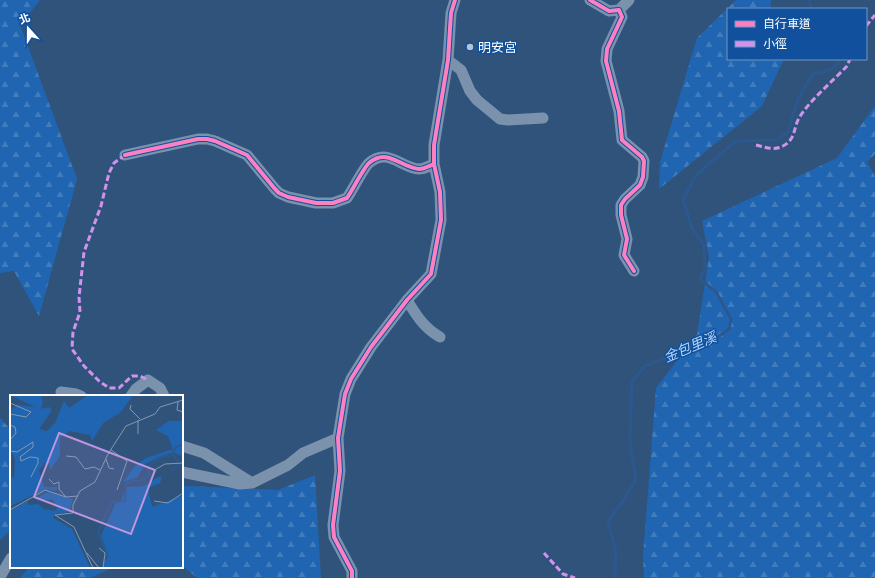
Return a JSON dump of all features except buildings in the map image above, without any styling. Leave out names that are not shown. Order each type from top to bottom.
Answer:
[{"type":"street","points":[[352,578],[352,571],[334,537],[333,525],[340,471],[338,438],[345,394],[351,379],[370,346],[407,300],[431,274],[436,256],[441,220],[440,192],[434,164],[434,145],[448,60],[451,13],[455,0]]},
{"type":"street","points":[[590,0],[609,11],[620,10],[629,0]]},
{"type":"street","points":[[620,10],[622,17],[607,49],[606,60],[619,111],[622,140],[642,157],[644,161],[643,177],[640,184],[621,205],[621,214],[626,238],[624,254],[634,271]]},
{"type":"street","points":[[448,60],[461,70],[470,92],[477,100],[500,119],[543,118]]},
{"type":"street","points":[[125,155],[198,139],[207,139],[247,155],[279,193],[288,197],[316,203],[333,203],[347,198],[368,164],[379,158],[392,158],[411,167],[420,169],[434,164]]},
{"type":"street","points":[[407,300],[418,319],[431,332],[440,336]]},
{"type":"street","points":[[132,395],[136,389],[148,380],[160,388],[164,395]]},
{"type":"street","points":[[61,392],[78,395]]},
{"type":"street","points":[[183,472],[240,484],[252,483],[288,465],[303,453],[338,438]]},
{"type":"street","points":[[183,446],[204,453],[252,483]]},
{"type":"street","points":[[0,577],[10,560]]},
{"type":"green space","points":[[0,0],[40,0],[20,25],[77,179],[39,316],[14,271],[0,273]]},
{"type":"green space","points":[[736,0],[771,0],[770,8],[728,8]]},
{"type":"green space","points":[[727,9],[727,60],[783,61],[762,106],[659,189],[660,162],[697,38]]},
{"type":"green space","points":[[875,106],[875,154],[867,162],[875,176],[875,578],[644,578],[643,556],[656,388],[697,335],[709,257],[702,221],[837,158]]},
{"type":"green space","points":[[0,418],[10,429],[10,531],[0,540]]},
{"type":"green space","points":[[315,475],[321,578],[197,578],[183,566],[183,488],[186,486],[278,490]]},
{"type":"green space","points":[[28,568],[112,568],[90,578],[20,578]]},
{"type":"waterway","name":"金包里溪","points":[[809,0],[811,8]]},
{"type":"waterway","name":"金包里溪","points":[[615,578],[616,552],[608,521],[623,501],[636,479],[630,443],[632,381],[645,366],[715,339],[729,329],[731,319],[716,292],[700,279],[705,269],[704,245],[692,228],[683,199],[697,174],[736,141],[777,140],[788,132],[798,99],[813,74],[836,66],[840,60]]},
{"type":"marked path","points":[[867,25],[875,15]]},
{"type":"marked path","points":[[756,145],[776,148],[787,143],[792,137],[797,122],[803,112],[847,66],[850,60]]},
{"type":"marked path","points":[[125,155],[114,163],[109,173],[101,206],[84,252],[79,297],[80,312],[73,332],[72,349],[84,366],[99,381],[109,388],[119,388],[132,376],[140,376],[148,380]]},
{"type":"marked path","points":[[544,553],[563,574],[575,578]]},
{"type":"cycle path","points":[[352,578],[352,571],[334,537],[333,525],[340,471],[338,438],[345,394],[351,379],[371,347],[407,300],[431,274],[441,220],[440,192],[434,164],[434,145],[448,60],[451,13],[455,0]]},
{"type":"cycle path","points":[[590,0],[609,11],[619,10],[622,17],[607,49],[606,61],[619,111],[622,140],[642,157],[644,161],[643,177],[640,185],[625,199],[621,205],[621,215],[627,239],[624,255],[634,271]]},
{"type":"cycle path","points":[[125,155],[198,139],[215,141],[247,155],[279,193],[288,197],[316,203],[333,203],[347,198],[367,165],[382,157],[394,160],[412,168],[419,169],[434,164]]},
{"type":"place","name":"明安宮","points":[[470,47]]}]
